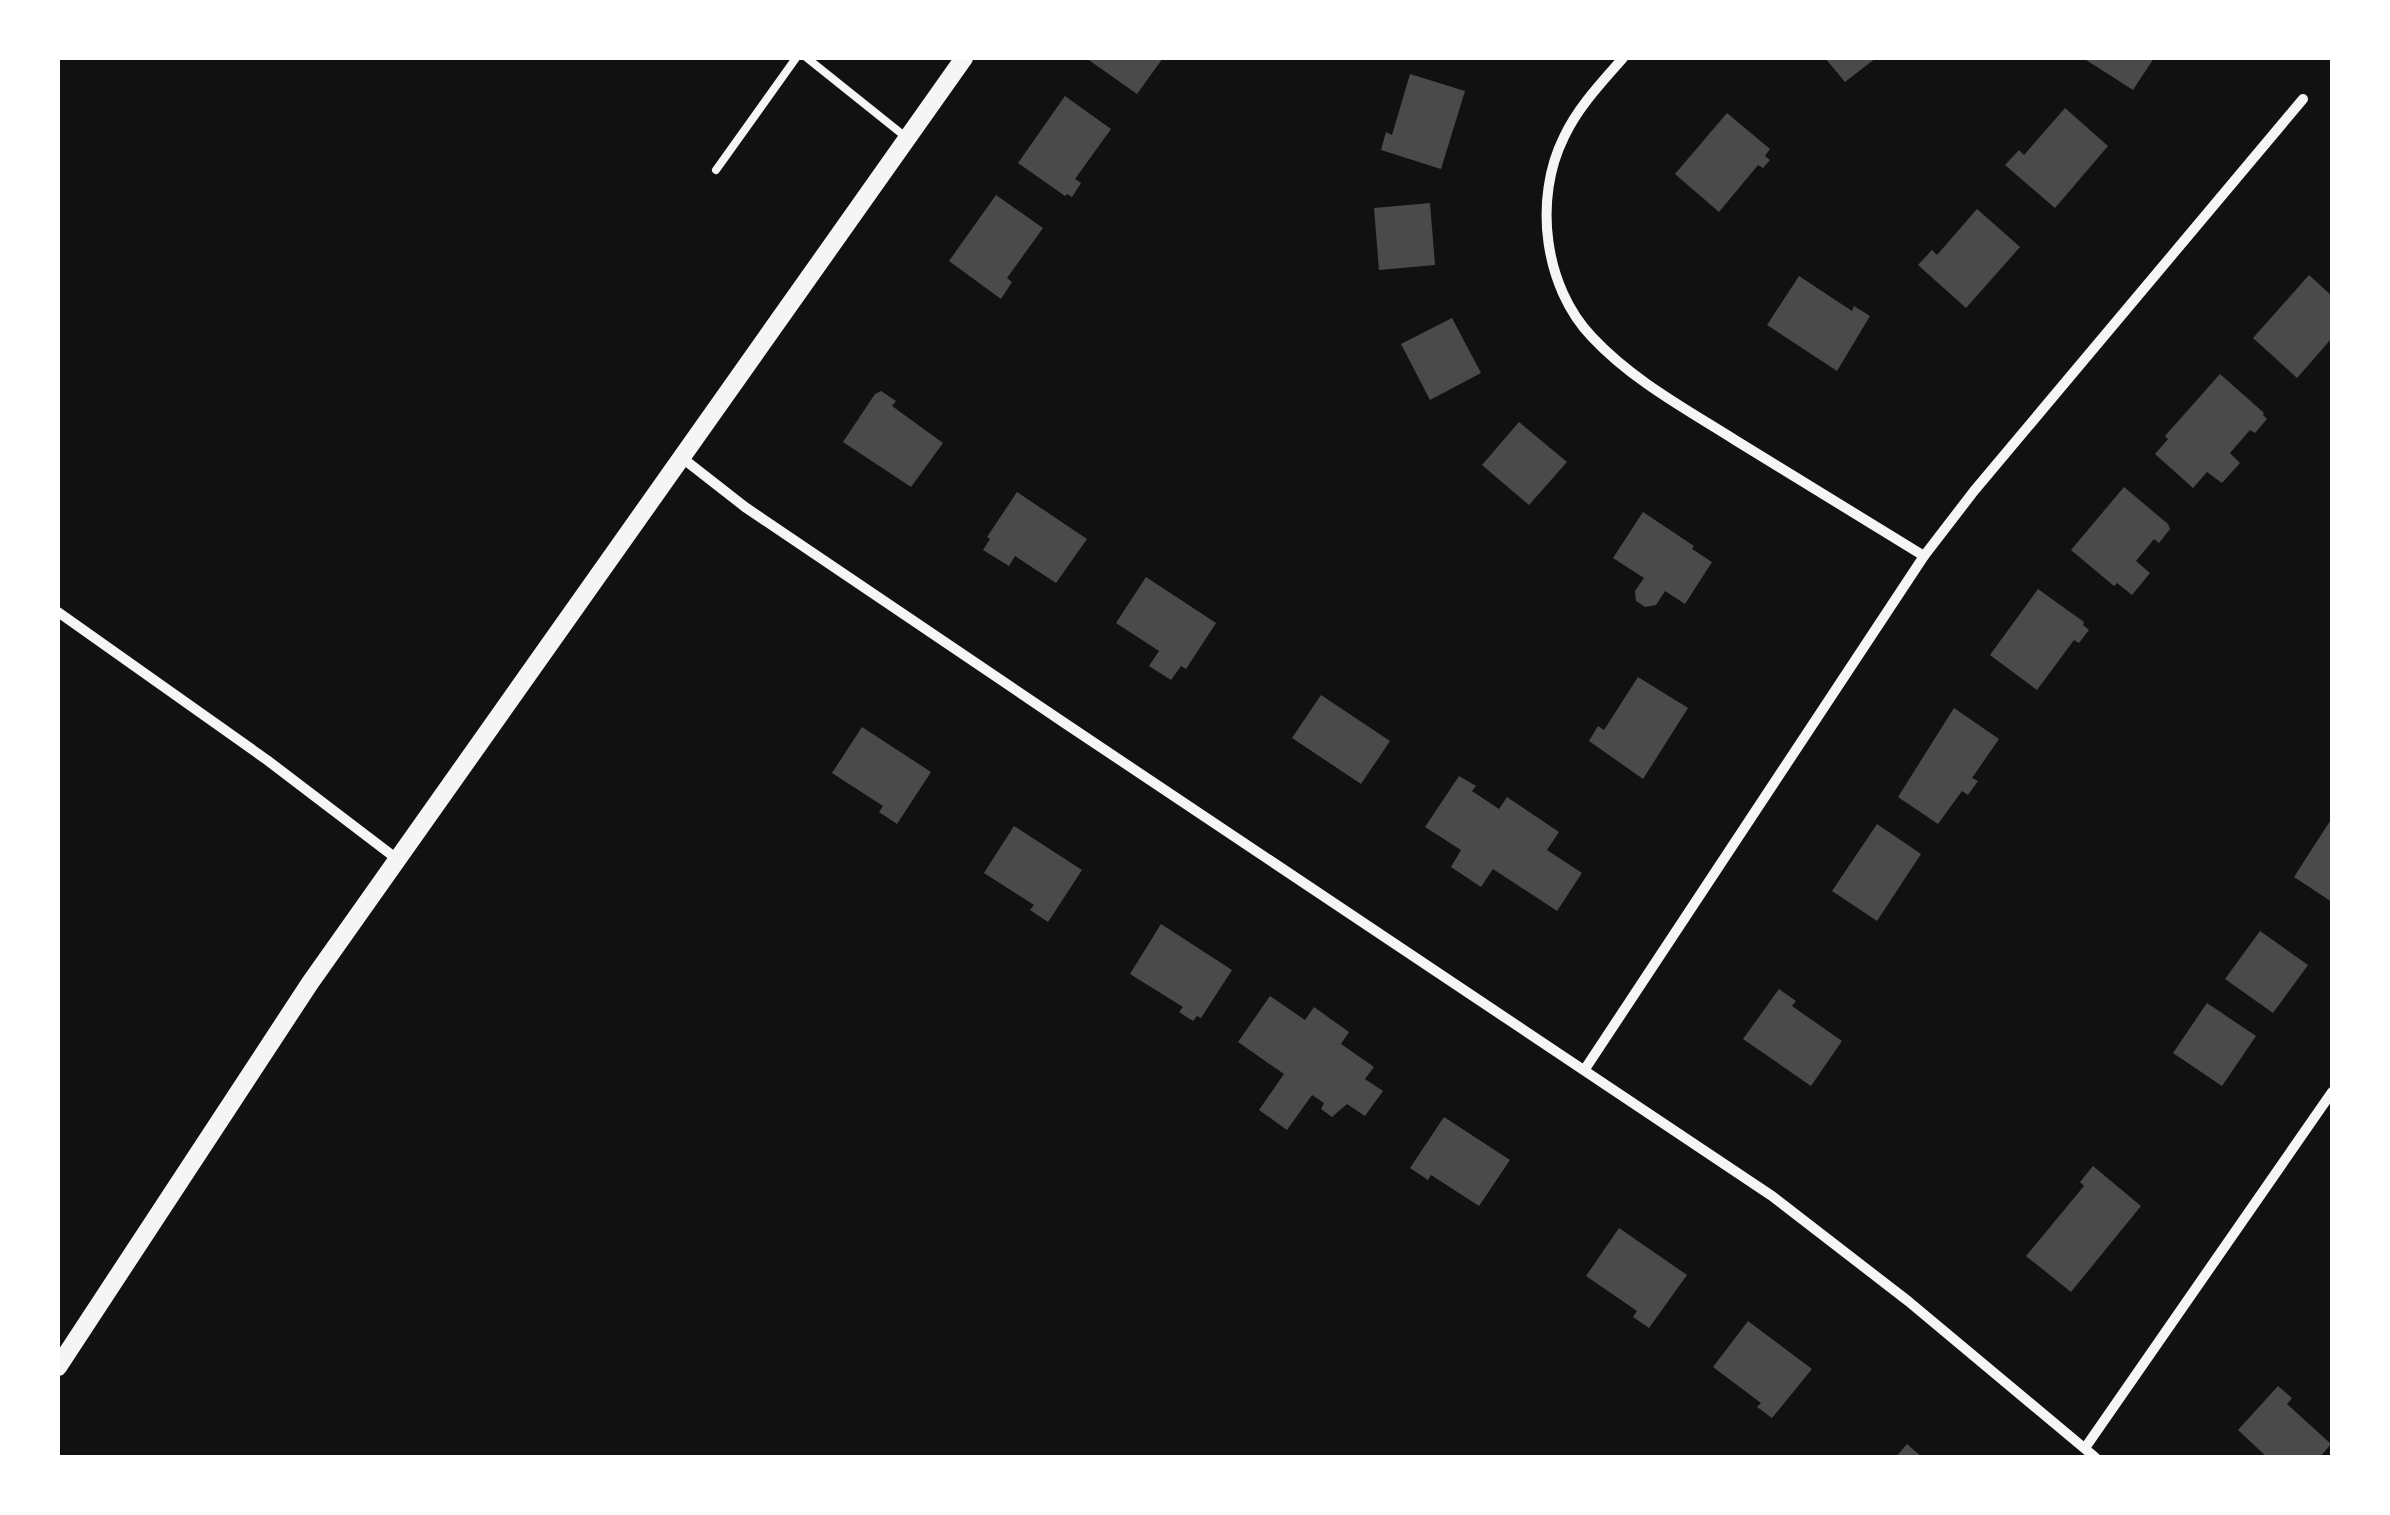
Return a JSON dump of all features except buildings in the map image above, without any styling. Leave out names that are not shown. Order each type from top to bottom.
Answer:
[{"type":"street","points":[[58,1366],[310,983],[964,58]]},
{"type":"street","points":[[1623,58],[1591,94],[1563,138],[1548,182],[1547,225],[1552,267],[1566,301],[1590,335],[1656,390],[1924,556]]},
{"type":"street","points":[[1585,1069],[1924,556],[1974,491],[2303,99]]},
{"type":"street","points":[[681,457],[745,507],[1585,1069],[1802,1220],[1908,1301],[2096,1458]]},
{"type":"street","points":[[58,612],[266,760],[396,859]]},
{"type":"street","points":[[2086,1448],[2332,1092]]},
{"type":"lane","points":[[716,170],[796,58]]},
{"type":"lane","points":[[807,58],[907,138]]}]
